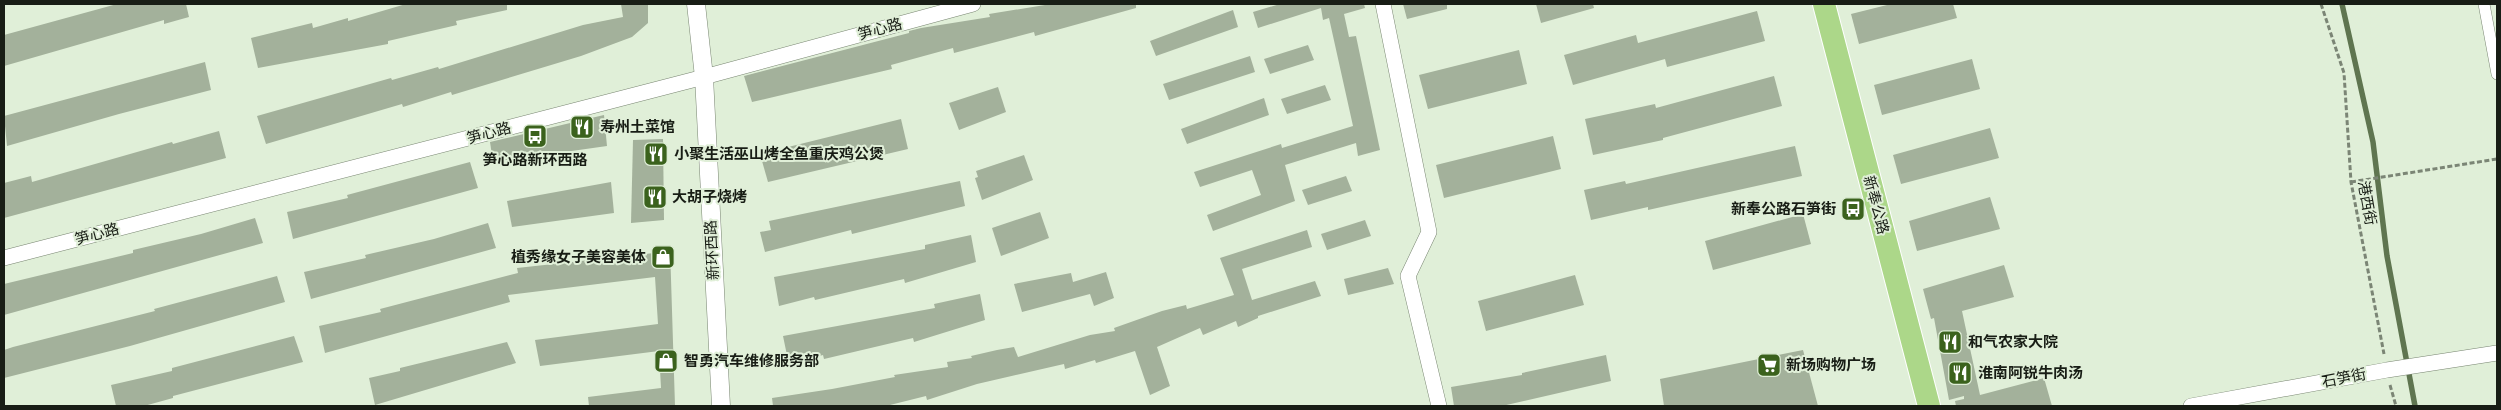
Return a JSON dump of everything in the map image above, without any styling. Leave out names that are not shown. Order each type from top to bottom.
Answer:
[{"type":"main road","name":"新奉公路","points":[[1824,4],[1929,406]]},
{"type":"street","name":"新环西路","points":[[696,4],[704,77],[721,406]]},
{"type":"street","name":"笋心路","points":[[4,258],[704,77],[972,4]]},
{"type":"street","points":[[1383,4],[1429,232],[1408,276],[1439,406]]},
{"type":"street","points":[[2484,4],[2497,74]]},
{"type":"street","name":"石笋街","points":[[2191,406],[2391,369],[2497,353]]},
{"type":"path","name":"港西街","points":[[2321,4],[2344,73],[2351,182],[2391,369],[2396,406]]},
{"type":"path","points":[[2351,182],[2497,159]]},
{"type":"building","points":[[117,4],[186,4],[189,17],[164,24],[164,20],[4,66],[4,35]]},
{"type":"building","points":[[406,4],[507,4],[507,10],[456,21],[457,25],[388,41],[388,44],[258,68],[251,38],[312,23],[313,28],[348,18],[348,21]]},
{"type":"building","points":[[621,4],[648,4],[648,23],[632,37],[581,56],[452,95],[451,92],[403,107],[402,104],[266,144],[257,116],[391,78],[392,80],[438,67],[439,69],[583,25],[623,17]]},
{"type":"building","points":[[1051,4],[1136,4],[1136,8],[1035,36],[1034,32],[954,53],[953,48],[891,65],[892,69],[752,102],[744,76],[909,33],[909,31],[921,28],[990,17],[989,14]]},
{"type":"building","points":[[1280,4],[1364,4],[1365,8],[1344,14],[1349,37],[1356,36],[1380,150],[1358,156],[1356,143],[1285,165],[1295,201],[1213,231],[1207,215],[1261,195],[1252,170],[1200,187],[1194,172],[1281,144],[1282,148],[1353,126],[1329,18],[1323,20],[1321,8],[1258,28],[1253,12]]},
{"type":"building","points":[[1403,4],[1447,4],[1447,9],[1407,19]]},
{"type":"building","points":[[1536,4],[1593,4],[1594,8],[1541,23]]},
{"type":"building","points":[[1891,4],[1953,4],[1957,18],[1859,44],[1851,14]]},
{"type":"building","points":[[1233,10],[1238,27],[1156,56],[1150,41]]},
{"type":"building","points":[[1757,11],[1765,41],[1667,67],[1665,59],[1573,85],[1564,55],[1636,35],[1638,43]]},
{"type":"building","points":[[1308,45],[1314,60],[1270,74],[1264,59]]},
{"type":"building","points":[[1519,50],[1527,84],[1428,109],[1419,75]]},
{"type":"building","points":[[1250,56],[1255,72],[1169,100],[1163,84]]},
{"type":"building","points":[[1972,59],[1980,89],[1882,115],[1874,85]]},
{"type":"building","points":[[205,62],[211,90],[7,146],[4,116]]},
{"type":"building","points":[[1774,76],[1782,106],[1663,138],[1663,140],[1593,155],[1585,119],[1655,104],[1656,108]]},
{"type":"building","points":[[1325,85],[1331,100],[1287,114],[1281,99]]},
{"type":"building","points":[[998,87],[1006,112],[959,130],[949,103]]},
{"type":"building","points":[[1264,98],[1269,115],[1187,144],[1181,129]]},
{"type":"building","points":[[604,115],[607,146],[493,162],[490,142]]},
{"type":"building","points":[[901,119],[908,149],[768,182],[760,154]]},
{"type":"building","points":[[1990,128],[1999,158],[1901,184],[1893,155]]},
{"type":"building","points":[[219,131],[226,158],[4,218],[4,183],[31,176],[32,182],[172,142],[173,144]]},
{"type":"building","points":[[1553,136],[1561,169],[1444,198],[1436,165]]},
{"type":"building","points":[[663,139],[664,220],[631,223],[633,140]]},
{"type":"building","points":[[1795,146],[1802,176],[1648,210],[1648,207],[1591,220],[1584,190],[1625,181],[1626,184]]},
{"type":"building","points":[[1024,155],[1033,180],[982,200],[975,178],[978,177],[976,171]]},
{"type":"building","points":[[470,162],[478,188],[293,239],[287,212],[348,198],[347,195]]},
{"type":"building","points":[[1346,176],[1352,191],[1308,205],[1302,190]]},
{"type":"building","points":[[960,181],[965,206],[852,234],[851,230],[765,252],[760,232],[771,230],[769,221]]},
{"type":"building","points":[[611,182],[614,213],[512,227],[507,201]]},
{"type":"building","points":[[1990,197],[2000,229],[1917,251],[1909,221]]},
{"type":"building","points":[[1040,212],[1049,238],[1001,256],[992,228]]},
{"type":"building","points":[[1803,214],[1811,244],[1713,270],[1705,241]]},
{"type":"building","points":[[255,218],[263,243],[4,315],[4,284],[133,253],[133,250],[201,234]]},
{"type":"building","points":[[1365,220],[1371,236],[1327,250],[1321,234]]},
{"type":"building","points":[[488,223],[496,248],[311,299],[304,272],[366,258],[365,255],[434,239]]},
{"type":"building","points":[[1307,230],[1312,247],[1242,269],[1252,300],[1315,281],[1321,296],[1258,316],[1258,318],[1238,327],[1236,321],[1203,335],[1200,328],[1157,347],[1170,386],[1150,395],[1135,351],[1096,363],[1095,360],[1065,369],[1064,364],[977,384],[927,400],[926,396],[886,406],[773,406],[772,398],[832,389],[895,377],[894,375],[948,367],[947,362],[972,358],[971,356],[997,350],[1014,347],[1018,357],[1090,335],[1115,331],[1114,328],[1162,311],[1186,305],[1187,309],[1234,295],[1220,258]]},
{"type":"building","points":[[971,235],[976,262],[905,283],[904,279],[815,300],[814,297],[779,306],[774,277],[925,249],[925,245]]},
{"type":"building","points":[[670,247],[675,406],[589,406],[588,397],[661,388],[659,351],[540,366],[535,340],[658,324],[655,277],[508,295],[510,302],[325,353],[319,326],[381,312],[380,309],[518,273],[517,268],[654,253],[654,250]]},
{"type":"building","points":[[2004,265],[2014,297],[1962,311],[1980,395],[2044,378],[2052,406],[1956,406],[1955,401],[1964,399],[1964,396],[1949,400],[1934,318],[1931,319],[1923,289]]},
{"type":"building","points":[[1388,268],[1394,284],[1348,295],[1344,279]]},
{"type":"building","points":[[1106,272],[1114,298],[1094,306],[1090,294],[1022,312],[1014,284],[1071,273],[1073,282]]},
{"type":"building","points":[[1575,275],[1584,305],[1486,331],[1478,301]]},
{"type":"building","points":[[277,276],[285,302],[130,346],[4,378],[4,350],[155,311],[154,309]]},
{"type":"building","points":[[980,294],[985,320],[914,342],[913,338],[824,359],[823,355],[789,365],[783,336],[935,308],[934,304]]},
{"type":"building","points":[[294,336],[303,362],[173,396],[173,398],[144,406],[116,406],[111,385],[172,371],[172,368]]},
{"type":"building","points":[[507,342],[516,363],[375,405],[369,378],[400,371],[400,368]]},
{"type":"building","name":"新场购物广场","points":[[1803,350],[1818,406],[1664,406],[1660,379]]},
{"type":"building","points":[[1606,355],[1611,381],[1502,406],[1454,406],[1451,387],[1522,375],[1522,373]]},
{"type":"waterway","points":[[2342,4],[2373,142],[2387,256],[2415,406]]},
{"type":"place","name":"寿州土菜馆","points":[[582,127]]},
{"type":"place","name":"笋心路新环西路","points":[[535,136]]},
{"type":"place","name":"小聚生活巫山烤全鱼重庆鸡公煲","points":[[656,154]]},
{"type":"place","name":"大胡子烧烤","points":[[655,197]]},
{"type":"place","name":"新奉公路石笋街","points":[[1853,209]]},
{"type":"place","name":"植秀缘女子美容美体","points":[[663,257]]},
{"type":"place","name":"和气农家大院","points":[[1950,342]]},
{"type":"place","name":"智勇汽车维修服务部","points":[[666,361]]},
{"type":"place","name":"新场购物广场","points":[[1769,365]]},
{"type":"place","name":"淮南阿锐牛肉汤","points":[[1960,373]]}]
